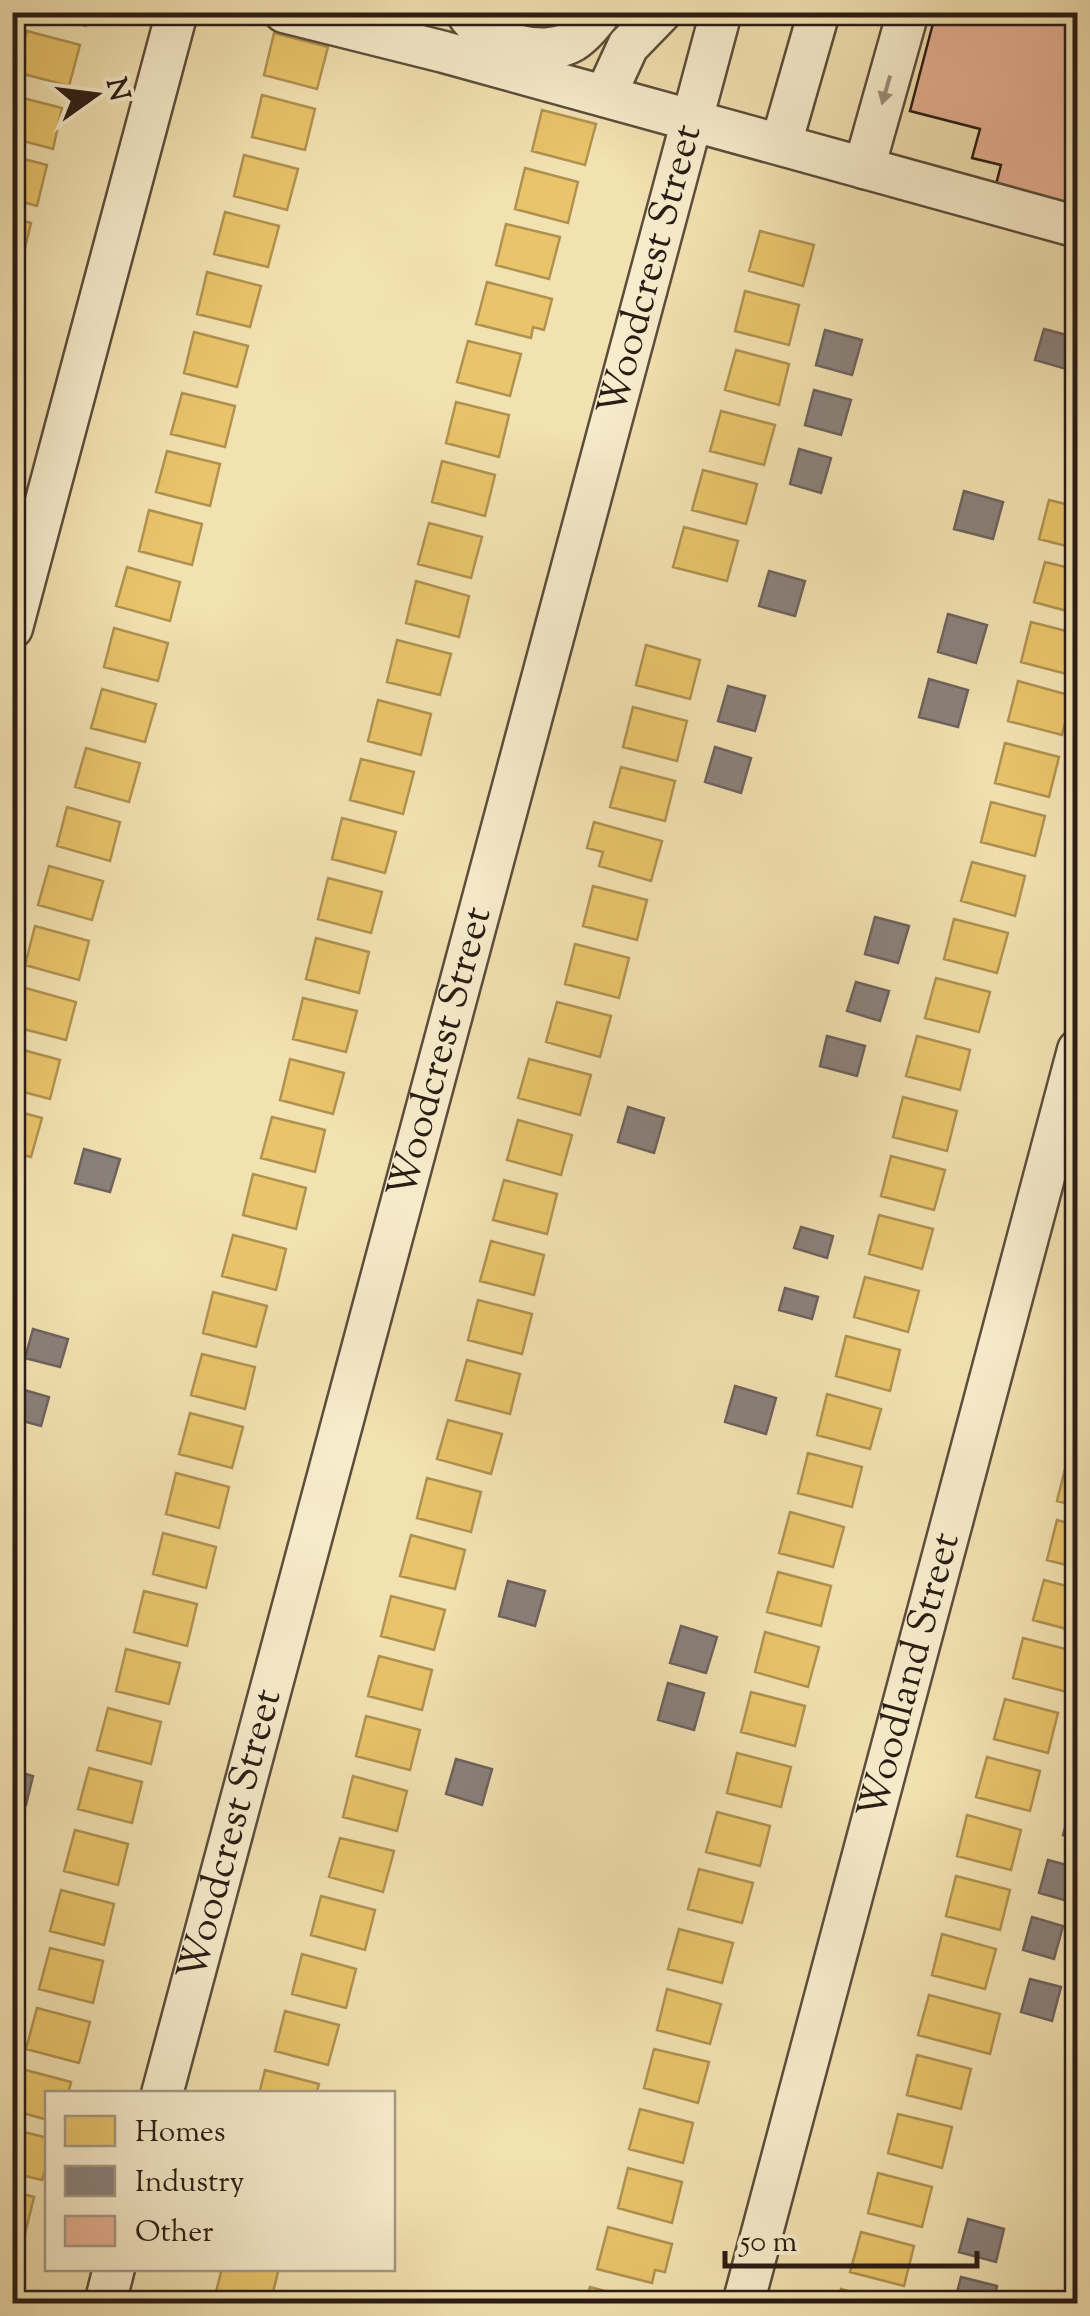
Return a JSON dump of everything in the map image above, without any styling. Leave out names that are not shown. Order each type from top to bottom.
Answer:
[{"type":"street","points":[[12,628],[177,12]]},
{"type":"street","points":[[284,12],[444,52],[1078,227]]},
{"type":"street","points":[[444,52],[454,12]]},
{"type":"street","points":[[466,12],[502,40],[544,49],[572,41],[602,12]]},
{"type":"street","points":[[605,96],[628,46],[660,12]]},
{"type":"street","name":"Woodcrest Street","points":[[163,2091],[721,12]]},
{"type":"street","points":[[781,144],[818,12]]},
{"type":"street","points":[[864,168],[908,12]]},
{"type":"street","name":"Woodland Street","points":[[743,2304],[1078,1050]]},
{"type":"street","points":[[105,2304],[113,2271]]},
{"type":"building: Homes","points":[[35,12],[89,12],[86,26]]},
{"type":"building: Homes","points":[[27,31],[80,45],[69,86],[16,72]]},
{"type":"building: Homes","points":[[274,33],[328,47],[317,89],[264,75]]},
{"type":"building: Homes","points":[[262,95],[315,109],[305,150],[252,137]]},
{"type":"building: Homes","points":[[15,96],[62,108],[53,149],[12,138]]},
{"type":"building: Homes","points":[[542,110],[596,124],[585,165],[532,151]]},
{"type":"building: Homes","points":[[244,155],[298,169],[287,210],[234,196]]},
{"type":"building: Homes","points":[[12,156],[47,165],[37,206],[12,199]]},
{"type":"building: Homes","points":[[525,168],[578,182],[568,223],[515,209]]},
{"type":"building: Homes","points":[[225,212],[279,226],[268,267],[214,254]]},
{"type":"building: Homes","points":[[12,218],[31,223],[21,264],[12,262]]},
{"type":"building: Homes","points":[[506,224],[560,237],[549,279],[496,265]]},
{"type":"building: Homes","points":[[760,231],[814,245],[803,286],[749,271]]},
{"type":"building: Homes","points":[[207,272],[261,286],[250,327],[197,314]]},
{"type":"building: Homes","points":[[487,282],[552,299],[544,330],[533,327],[531,338],[476,324]]},
{"type":"building: Homes","points":[[745,291],[799,305],[789,345],[735,331]]},
{"type":"building: Homes","points":[[194,332],[248,346],[237,387],[184,373]]},
{"type":"building: Homes","points":[[468,341],[521,354],[510,396],[457,382]]},
{"type":"building: Homes","points":[[736,350],[789,364],[779,405],[725,390]]},
{"type":"building: Homes","points":[[182,393],[235,406],[225,447],[171,434]]},
{"type":"building: Homes","points":[[456,402],[509,415],[499,457],[446,443]]},
{"type":"building: Homes","points":[[721,411],[775,425],[764,465],[710,451]]},
{"type":"building: Homes","points":[[167,451],[220,464],[210,506],[156,492]]},
{"type":"building: Homes","points":[[1078,458],[1078,488],[1070,486]]},
{"type":"building: Homes","points":[[442,461],[495,475],[485,516],[432,502]]},
{"type":"building: Homes","points":[[703,470],[757,484],[746,524],[692,510]]},
{"type":"building: Homes","points":[[1049,500],[1078,507],[1078,549],[1039,539]]},
{"type":"building: Homes","points":[[149,510],[202,524],[192,565],[139,551]]},
{"type":"building: Homes","points":[[429,523],[482,537],[471,578],[418,564]]},
{"type":"building: Homes","points":[[684,527],[738,541],[727,581],[673,567]]},
{"type":"building: Homes","points":[[1045,562],[1078,570],[1078,614],[1034,602]]},
{"type":"building: Homes","points":[[127,567],[180,582],[170,621],[116,606]]},
{"type":"building: Homes","points":[[416,581],[469,596],[459,637],[406,623]]},
{"type":"building: Homes","points":[[1031,622],[1078,634],[1074,676],[1021,662]]},
{"type":"building: Homes","points":[[114,628],[168,643],[158,681],[104,667]]},
{"type":"building: Homes","points":[[397,640],[451,654],[440,695],[387,682]]},
{"type":"building: Homes","points":[[646,645],[700,660],[690,699],[636,685]]},
{"type":"building: Homes","points":[[1018,681],[1072,696],[1062,735],[1008,721]]},
{"type":"building: Homes","points":[[102,689],[156,704],[145,742],[91,728]]},
{"type":"building: Homes","points":[[378,700],[431,714],[421,755],[368,741]]},
{"type":"building: Homes","points":[[633,707],[687,721],[677,761],[623,747]]},
{"type":"building: Homes","points":[[1005,743],[1059,757],[1049,797],[995,783]]},
{"type":"building: Homes","points":[[86,748],[140,763],[129,802],[75,787]]},
{"type":"building: Homes","points":[[361,759],[414,772],[403,814],[350,800]]},
{"type":"building: Homes","points":[[621,767],[675,781],[665,821],[610,807]]},
{"type":"building: Homes","points":[[991,802],[1045,816],[1035,856],[981,842]]},
{"type":"building: Homes","points":[[67,807],[120,822],[110,861],[57,846]]},
{"type":"building: Homes","points":[[342,818],[396,832],[385,873],[332,859]]},
{"type":"building: Homes","points":[[594,822],[662,841],[651,881],[599,866],[603,852],[587,848]]},
{"type":"building: Homes","points":[[972,862],[1025,876],[1015,916],[961,901]]},
{"type":"building: Homes","points":[[49,866],[103,881],[92,920],[38,905]]},
{"type":"building: Homes","points":[[328,878],[382,892],[371,933],[318,919]]},
{"type":"building: Homes","points":[[593,886],[647,900],[637,940],[583,926]]},
{"type":"building: Homes","points":[[954,919],[1008,933],[997,973],[944,959]]},
{"type":"building: Homes","points":[[35,926],[89,941],[79,980],[25,965]]},
{"type":"building: Homes","points":[[316,938],[369,952],[359,993],[306,979]]},
{"type":"building: Homes","points":[[575,944],[629,958],[619,998],[565,984]]},
{"type":"building: Homes","points":[[936,978],[990,992],[979,1032],[925,1018]]},
{"type":"building: Homes","points":[[22,987],[76,1002],[66,1040],[12,1026]]},
{"type":"building: Homes","points":[[303,998],[357,1011],[346,1052],[293,1039]]},
{"type":"building: Homes","points":[[557,1002],[611,1016],[600,1057],[546,1042]]},
{"type":"building: Homes","points":[[917,1036],[970,1050],[960,1090],[906,1076]]},
{"type":"building: Homes","points":[[12,1047],[60,1060],[50,1099],[12,1089]]},
{"type":"building: Homes","points":[[290,1059],[344,1073],[333,1114],[280,1100]]},
{"type":"building: Homes","points":[[529,1059],[591,1075],[580,1115],[518,1098]]},
{"type":"building: Homes","points":[[903,1097],[957,1111],[947,1151],[893,1137]]},
{"type":"building: Homes","points":[[12,1110],[42,1118],[31,1157],[12,1152]]},
{"type":"building: Homes","points":[[272,1117],[325,1130],[315,1172],[261,1158]]},
{"type":"building: Homes","points":[[518,1120],[572,1135],[561,1175],[507,1160]]},
{"type":"building: Homes","points":[[891,1156],[945,1170],[934,1210],[881,1196]]},
{"type":"building: Homes","points":[[253,1174],[306,1188],[296,1229],[243,1215]]},
{"type":"building: Homes","points":[[12,1175],[23,1178],[12,1214]]},
{"type":"building: Homes","points":[[504,1180],[557,1194],[547,1234],[493,1220]]},
{"type":"building: Homes","points":[[879,1215],[933,1229],[922,1269],[869,1254]]},
{"type":"building: Homes","points":[[233,1235],[286,1249],[276,1290],[222,1276]]},
{"type":"building: Homes","points":[[491,1241],[544,1255],[534,1295],[480,1281]]},
{"type":"building: Homes","points":[[865,1277],[919,1291],[908,1332],[854,1317]]},
{"type":"building: Homes","points":[[213,1292],[267,1306],[256,1347],[203,1333]]},
{"type":"building: Homes","points":[[478,1300],[532,1314],[522,1354],[468,1340]]},
{"type":"building: Homes","points":[[846,1336],[900,1350],[890,1391],[836,1376]]},
{"type":"building: Homes","points":[[202,1354],[255,1367],[245,1409],[191,1395]]},
{"type":"building: Homes","points":[[467,1360],[520,1374],[510,1414],[456,1400]]},
{"type":"building: Homes","points":[[827,1394],[881,1409],[870,1449],[817,1435]]},
{"type":"building: Homes","points":[[190,1413],[243,1427],[232,1468],[179,1454]]},
{"type":"building: Homes","points":[[448,1420],[502,1434],[491,1474],[437,1459]]},
{"type":"building: Homes","points":[[808,1453],[862,1467],[852,1507],[798,1493]]},
{"type":"building: Homes","points":[[1067,1461],[1078,1464],[1078,1506],[1057,1501]]},
{"type":"building: Homes","points":[[176,1473],[229,1487],[219,1528],[166,1514]]},
{"type":"building: Homes","points":[[427,1478],[481,1492],[471,1532],[417,1518]]},
{"type":"building: Homes","points":[[790,1512],[844,1527],[833,1567],[779,1553]]},
{"type":"building: Homes","points":[[1057,1520],[1078,1526],[1078,1568],[1047,1560]]},
{"type":"building: Homes","points":[[163,1533],[216,1547],[206,1588],[153,1574]]},
{"type":"building: Homes","points":[[411,1535],[465,1550],[455,1589],[400,1576]]},
{"type":"building: Homes","points":[[778,1572],[831,1586],[821,1626],[767,1612]]},
{"type":"building: Homes","points":[[1044,1580],[1078,1589],[1078,1632],[1033,1620]]},
{"type":"building: Homes","points":[[144,1591],[197,1604],[187,1646],[134,1632]]},
{"type":"building: Homes","points":[[391,1596],[445,1610],[434,1650],[381,1636]]},
{"type":"building: Homes","points":[[765,1632],[819,1647],[808,1687],[755,1672]]},
{"type":"building: Homes","points":[[1023,1638],[1077,1652],[1067,1692],[1013,1678]]},
{"type":"building: Homes","points":[[126,1649],[180,1663],[169,1704],[116,1691]]},
{"type":"building: Homes","points":[[379,1656],[432,1670],[422,1710],[368,1696]]},
{"type":"building: Homes","points":[[751,1692],[805,1706],[795,1746],[741,1732]]},
{"type":"building: Homes","points":[[1005,1699],[1058,1713],[1048,1753],[994,1739]]},
{"type":"building: Homes","points":[[108,1708],[161,1722],[151,1764],[97,1750]]},
{"type":"building: Homes","points":[[366,1716],[420,1730],[410,1770],[356,1756]]},
{"type":"building: Homes","points":[[737,1753],[791,1767],[781,1807],[727,1793]]},
{"type":"building: Homes","points":[[987,1757],[1040,1771],[1030,1811],[976,1797]]},
{"type":"building: Homes","points":[[89,1768],[142,1782],[132,1823],[78,1809]]},
{"type":"building: Homes","points":[[353,1776],[407,1791],[397,1831],[343,1817]]},
{"type":"building: Homes","points":[[717,1812],[770,1826],[760,1866],[706,1852]]},
{"type":"building: Homes","points":[[967,1815],[1021,1830],[1011,1870],[957,1856]]},
{"type":"building: Homes","points":[[75,1830],[128,1844],[118,1885],[64,1871]]},
{"type":"building: Homes","points":[[340,1838],[394,1851],[383,1892],[329,1877]]},
{"type":"building: Homes","points":[[699,1869],[753,1883],[742,1923],[688,1909]]},
{"type":"building: Homes","points":[[956,1876],[1010,1890],[1000,1930],[946,1916]]},
{"type":"building: Homes","points":[[61,1890],[114,1904],[104,1945],[50,1931]]},
{"type":"building: Homes","points":[[321,1896],[375,1910],[365,1950],[311,1935]]},
{"type":"building: Homes","points":[[679,1929],[733,1943],[722,1983],[668,1969]]},
{"type":"building: Homes","points":[[942,1934],[996,1949],[985,1989],[932,1975]]},
{"type":"building: Homes","points":[[50,1948],[103,1961],[93,2003],[39,1989]]},
{"type":"building: Homes","points":[[302,1954],[356,1969],[346,2008],[292,1994]]},
{"type":"building: Homes","points":[[667,1989],[721,2004],[710,2044],[657,2030]]},
{"type":"building: Homes","points":[[929,1995],[1000,2014],[990,2054],[918,2035]]},
{"type":"building: Homes","points":[[37,2008],[90,2022],[79,2063],[26,2049]]},
{"type":"building: Homes","points":[[285,2011],[339,2025],[328,2065],[275,2051]]},
{"type":"building: Homes","points":[[654,2049],[709,2062],[698,2103],[644,2088]]},
{"type":"building: Homes","points":[[917,2055],[971,2069],[961,2109],[907,2095]]},
{"type":"building: Homes","points":[[18,2068],[71,2082],[69,2091],[45,2091],[45,2119],[12,2110]]},
{"type":"building: Homes","points":[[265,2070],[319,2084],[317,2091],[260,2091]]},
{"type":"building: Homes","points":[[640,2109],[693,2123],[683,2163],[629,2149]]},
{"type":"building: Homes","points":[[898,2114],[952,2127],[942,2168],[888,2153]]},
{"type":"building: Homes","points":[[12,2129],[45,2137],[42,2180],[12,2173]]},
{"type":"building: Homes","points":[[628,2168],[682,2182],[672,2223],[618,2208]]},
{"type":"building: Homes","points":[[878,2173],[932,2187],[922,2227],[868,2213]]},
{"type":"building: Homes","points":[[12,2191],[34,2197],[24,2238],[12,2235]]},
{"type":"building: Homes","points":[[608,2227],[672,2244],[665,2272],[655,2270],[652,2283],[597,2269]]},
{"type":"building: Homes","points":[[861,2232],[914,2246],[904,2286],[850,2272]]},
{"type":"building: Homes","points":[[221,2271],[278,2271],[270,2304],[216,2292]]},
{"type":"building: Homes","points":[[590,2287],[643,2301],[643,2304],[585,2304]]},
{"type":"building: Homes","points":[[841,2289],[893,2304],[837,2304]]},
{"type":"building: Industry","points":[[1044,329],[1078,338],[1073,371],[1035,360]]},
{"type":"building: Industry","points":[[825,330],[862,340],[852,375],[816,365]]},
{"type":"building: Industry","points":[[814,390],[851,400],[841,435],[805,425]]},
{"type":"building: Industry","points":[[799,449],[831,458],[821,493],[790,484]]},
{"type":"building: Industry","points":[[964,491],[1003,502],[993,539],[954,529]]},
{"type":"building: Industry","points":[[769,571],[805,581],[795,616],[759,606]]},
{"type":"building: Industry","points":[[948,614],[987,625],[976,663],[938,652]]},
{"type":"building: Industry","points":[[929,679],[968,690],[958,727],[919,717]]},
{"type":"building: Industry","points":[[728,686],[765,696],[755,731],[718,721]]},
{"type":"building: Industry","points":[[715,747],[751,758],[741,793],[705,782]]},
{"type":"building: Industry","points":[[875,917],[909,926],[898,963],[865,954]]},
{"type":"building: Industry","points":[[856,982],[889,991],[880,1021],[847,1011]]},
{"type":"building: Industry","points":[[827,1036],[865,1046],[857,1076],[820,1066]]},
{"type":"building: Industry","points":[[628,1107],[664,1118],[654,1153],[618,1142]]},
{"type":"building: Industry","points":[[84,1149],[120,1159],[110,1192],[75,1183]]},
{"type":"building: Industry","points":[[801,1227],[833,1236],[827,1258],[794,1248]]},
{"type":"building: Industry","points":[[785,1288],[818,1297],[812,1319],[779,1310]]},
{"type":"building: Industry","points":[[33,1329],[68,1339],[60,1367],[25,1358]]},
{"type":"building: Industry","points":[[735,1386],[776,1398],[766,1434],[725,1422]]},
{"type":"building: Industry","points":[[14,1387],[49,1397],[41,1426],[12,1418]]},
{"type":"building: Industry","points":[[508,1581],[545,1591],[535,1626],[499,1616]]},
{"type":"building: Industry","points":[[681,1626],[717,1637],[706,1673],[670,1663]]},
{"type":"building: Industry","points":[[668,1683],[704,1693],[694,1730],[658,1720]]},
{"type":"building: Industry","points":[[456,1759],[492,1769],[482,1805],[446,1794]]},
{"type":"building: Industry","points":[[12,1770],[33,1776],[26,1805],[12,1801]]},
{"type":"building: Industry","points":[[1072,1802],[1078,1803],[1078,1839],[1063,1835]]},
{"type":"building: Industry","points":[[1048,1860],[1078,1868],[1071,1902],[1039,1893]]},
{"type":"building: Industry","points":[[1032,1917],[1063,1926],[1054,1959],[1023,1950]]},
{"type":"building: Industry","points":[[1030,1979],[1061,1987],[1052,2021],[1021,2012]]},
{"type":"building: Industry","points":[[968,2219],[1004,2229],[996,2262],[959,2252]]},
{"type":"building: Industry","points":[[961,2277],[997,2286],[993,2304],[954,2304]]},
{"type":"building: Other","points":[[936,12],[1078,12],[1078,217],[993,196],[1001,165],[972,158],[980,129],[910,111]]}]
